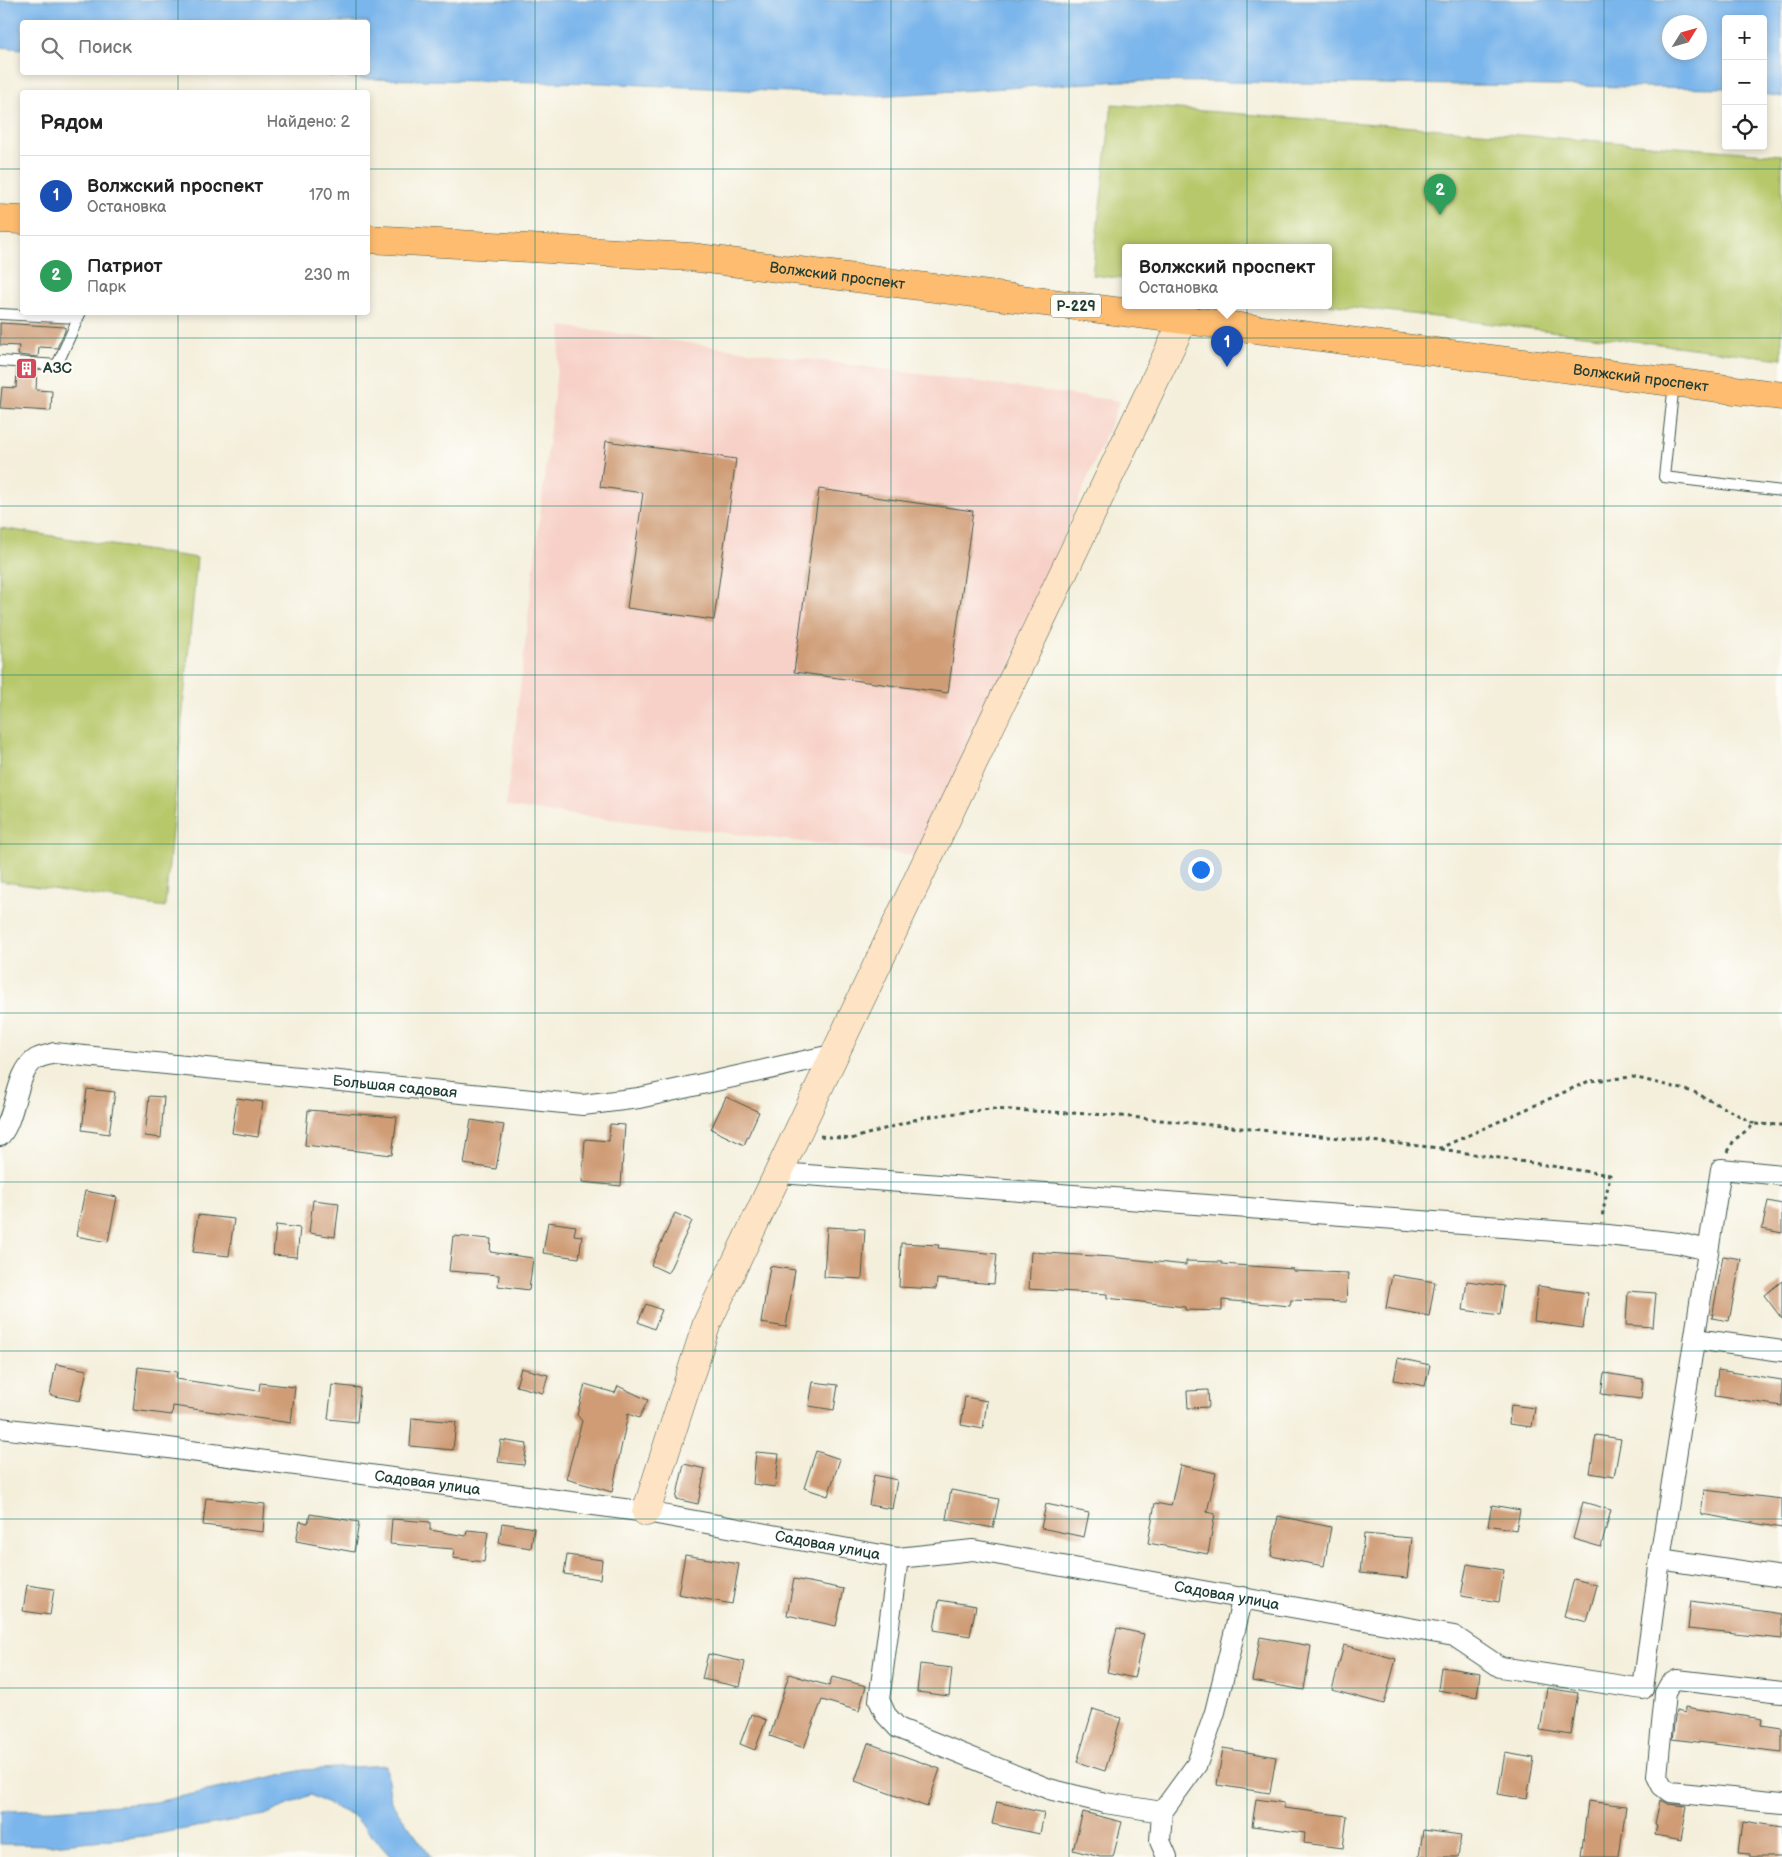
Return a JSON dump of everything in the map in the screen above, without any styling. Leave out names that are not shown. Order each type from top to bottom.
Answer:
[{"type":"main road","points":[[0,219],[20,220]]},
{"type":"main road","name":"Волжский проспект","points":[[370,239],[691,257],[1782,396]]},
{"type":"street","points":[[646,1512],[707,1324],[1184,319]]},
{"type":"street","name":"Большая садовая","points":[[0,1136],[6,1128],[23,1075],[35,1059],[54,1053],[583,1105],[639,1098],[836,1054]]},
{"type":"street","points":[[1782,1176],[1721,1169],[1660,1559],[1782,1577]]},
{"type":"street","points":[[780,1173],[1598,1235],[1678,1243],[1708,1250]]},
{"type":"street","points":[[1695,1339],[1782,1351]]},
{"type":"street","name":"Садовая улица","points":[[0,1428],[171,1448],[646,1512],[898,1558],[973,1550],[1454,1636],[1500,1667],[1643,1689],[1660,1559]]},
{"type":"street","points":[[898,1558],[879,1700],[886,1715],[898,1728],[1049,1789],[1105,1803],[1162,1812]]},
{"type":"street","points":[[1167,1857],[1160,1841],[1162,1812],[1197,1764],[1215,1712],[1244,1597]]},
{"type":"street","points":[[1782,1692],[1677,1680],[1670,1684],[1665,1693],[1657,1776],[1662,1786],[1670,1792],[1782,1803]]},
{"type":"lane","points":[[0,314],[20,314]]},
{"type":"lane","points":[[0,361],[57,366],[80,315]]},
{"type":"lane","points":[[1674,382],[1664,478],[1782,492]]},
{"type":"path","points":[[1440,1148],[1588,1081],[1633,1077],[1694,1092],[1755,1124],[1782,1125]]},
{"type":"path","points":[[798,1134],[851,1138],[924,1117],[991,1109],[1111,1115],[1440,1148],[1610,1175],[1598,1235]]},
{"type":"path","points":[[1721,1169],[1734,1140],[1755,1124]]},
{"type":"shaded area","points":[[562,326],[1120,401],[930,857],[506,807]]},
{"type":"green space","points":[[1112,104],[1782,155],[1782,359],[1332,304],[1332,244],[1122,244],[1122,279],[1092,275]]},
{"type":"green space","points":[[0,528],[197,558],[165,907],[0,881]]},
{"type":"water","points":[[0,0],[1782,0],[1782,97],[1767,95],[1767,15],[1722,15],[1722,88],[1123,81],[874,96],[601,83],[365,79],[320,75],[370,75],[370,20],[20,20],[20,49],[0,47]]},
{"type":"water","points":[[386,1765],[391,1802],[431,1857],[391,1857],[355,1817],[310,1795],[265,1815],[145,1836],[52,1845],[0,1844],[0,1811],[54,1810],[156,1802],[303,1770]]},
{"type":"building","points":[[0,323],[65,327],[65,331],[57,348],[39,347],[38,357],[18,355],[19,346],[0,345]]},
{"type":"building","points":[[17,369],[37,370],[36,390],[52,391],[51,411],[0,408],[2,387],[16,388]]},
{"type":"building","points":[[606,441],[736,459],[714,620],[627,608],[643,493],[600,487]]},
{"type":"building","points":[[819,489],[973,511],[948,693],[794,672]]},
{"type":"building","points":[[87,1089],[115,1092],[109,1134],[82,1130]]},
{"type":"building","points":[[149,1096],[164,1097],[161,1138],[145,1136]]},
{"type":"building","points":[[726,1097],[759,1112],[744,1145],[711,1129]]},
{"type":"building","points":[[237,1098],[263,1102],[258,1137],[232,1133]]},
{"type":"building","points":[[308,1110],[397,1117],[392,1155],[305,1145]]},
{"type":"building","points":[[471,1120],[504,1125],[496,1169],[464,1164]]},
{"type":"building","points":[[610,1124],[625,1125],[621,1186],[582,1182],[585,1139],[609,1141]]},
{"type":"building","points":[[85,1191],[117,1197],[108,1242],[76,1236]]},
{"type":"building","points":[[313,1200],[339,1203],[335,1237],[309,1233]]},
{"type":"building","points":[[1768,1201],[1782,1204],[1782,1233],[1762,1229]]},
{"type":"building","points":[[675,1213],[692,1221],[668,1273],[651,1265]]},
{"type":"building","points":[[198,1215],[234,1219],[229,1256],[193,1252]]},
{"type":"building","points":[[548,1222],[576,1226],[574,1235],[582,1236],[579,1258],[543,1253]]},
{"type":"building","points":[[276,1225],[300,1228],[297,1257],[273,1255]]},
{"type":"building","points":[[827,1227],[865,1229],[862,1279],[824,1277]]},
{"type":"building","points":[[453,1236],[491,1239],[490,1252],[533,1258],[529,1290],[498,1286],[499,1275],[449,1271]]},
{"type":"building","points":[[901,1243],[939,1245],[938,1248],[997,1254],[994,1284],[937,1279],[936,1289],[899,1287]]},
{"type":"building","points":[[1031,1252],[1111,1257],[1186,1265],[1186,1261],[1222,1262],[1222,1264],[1293,1269],[1293,1271],[1348,1273],[1346,1302],[1291,1300],[1290,1306],[1222,1300],[1222,1311],[1185,1310],[1185,1307],[1107,1298],[1107,1294],[1029,1289]]},
{"type":"building","points":[[1723,1256],[1741,1259],[1729,1321],[1712,1318]]},
{"type":"building","points":[[770,1266],[795,1270],[786,1327],[761,1323]]},
{"type":"building","points":[[1392,1275],[1435,1282],[1429,1316],[1386,1308]]},
{"type":"building","points":[[1467,1281],[1504,1286],[1500,1315],[1463,1310]]},
{"type":"building","points":[[1782,1281],[1782,1319],[1764,1295]]},
{"type":"building","points":[[1538,1286],[1588,1293],[1583,1328],[1534,1321]]},
{"type":"building","points":[[1628,1291],[1656,1293],[1653,1327],[1626,1325]]},
{"type":"building","points":[[646,1304],[662,1310],[654,1329],[638,1322]]},
{"type":"building","points":[[1398,1358],[1430,1365],[1425,1386],[1394,1380]]},
{"type":"building","points":[[56,1364],[87,1370],[80,1401],[50,1395]]},
{"type":"building","points":[[138,1367],[177,1372],[176,1379],[259,1391],[260,1383],[295,1387],[291,1423],[173,1406],[172,1415],[133,1410]]},
{"type":"building","points":[[521,1368],[548,1375],[543,1393],[516,1386]]},
{"type":"building","points":[[1718,1370],[1782,1380],[1782,1406],[1715,1396]]},
{"type":"building","points":[[1604,1373],[1643,1379],[1641,1399],[1601,1394]]},
{"type":"building","points":[[813,1382],[838,1385],[834,1410],[809,1406]]},
{"type":"building","points":[[585,1384],[615,1393],[618,1386],[648,1400],[639,1418],[628,1414],[612,1492],[566,1479],[582,1421],[577,1415]]},
{"type":"building","points":[[332,1385],[360,1388],[357,1422],[328,1419]]},
{"type":"building","points":[[1208,1390],[1209,1407],[1188,1408],[1187,1391]]},
{"type":"building","points":[[965,1397],[987,1401],[983,1429],[961,1425]]},
{"type":"building","points":[[1511,1405],[1535,1408],[1532,1427],[1509,1424]]},
{"type":"building","points":[[412,1418],[456,1422],[453,1450],[410,1446]]},
{"type":"building","points":[[1596,1435],[1621,1439],[1614,1477],[1590,1473]]},
{"type":"building","points":[[501,1440],[527,1444],[524,1465],[498,1462]]},
{"type":"building","points":[[816,1451],[840,1459],[828,1496],[804,1488]]},
{"type":"building","points":[[756,1452],[779,1454],[775,1487],[753,1484]]},
{"type":"building","points":[[684,1464],[705,1469],[698,1504],[676,1499]]},
{"type":"building","points":[[1180,1465],[1216,1473],[1207,1512],[1215,1514],[1208,1554],[1148,1543],[1155,1503],[1171,1506]]},
{"type":"building","points":[[874,1475],[897,1480],[892,1509],[869,1505]]},
{"type":"building","points":[[951,1490],[999,1499],[993,1528],[946,1519]]},
{"type":"building","points":[[1704,1490],[1782,1499],[1782,1528],[1701,1514]]},
{"type":"building","points":[[206,1498],[265,1504],[263,1532],[203,1525]]},
{"type":"building","points":[[1583,1502],[1611,1510],[1601,1547],[1573,1539]]},
{"type":"building","points":[[1046,1504],[1089,1513],[1084,1537],[1041,1528]]},
{"type":"building","points":[[1492,1505],[1520,1510],[1516,1530],[1488,1525]]},
{"type":"building","points":[[310,1514],[359,1522],[354,1552],[296,1541],[300,1521],[308,1523]]},
{"type":"building","points":[[1278,1516],[1331,1527],[1324,1566],[1271,1556]]},
{"type":"building","points":[[392,1519],[430,1522],[430,1530],[466,1536],[467,1530],[488,1532],[484,1562],[453,1558],[454,1549],[390,1544]]},
{"type":"building","points":[[502,1523],[534,1528],[531,1548],[499,1543]]},
{"type":"building","points":[[1364,1534],[1412,1538],[1407,1578],[1360,1573]]},
{"type":"building","points":[[567,1555],[602,1560],[600,1579],[564,1574]]},
{"type":"building","points":[[685,1555],[739,1564],[732,1604],[678,1594]]},
{"type":"building","points":[[1467,1564],[1504,1570],[1499,1602],[1461,1596]]},
{"type":"building","points":[[794,1579],[844,1589],[836,1626],[787,1615]]},
{"type":"building","points":[[1574,1579],[1597,1585],[1587,1622],[1564,1616]]},
{"type":"building","points":[[27,1585],[54,1589],[50,1615],[23,1611]]},
{"type":"building","points":[[939,1600],[976,1606],[970,1636],[934,1630]]},
{"type":"building","points":[[1691,1601],[1782,1614],[1782,1639],[1688,1629]]},
{"type":"building","points":[[1117,1628],[1144,1634],[1134,1678],[1107,1672]]},
{"type":"building","points":[[1260,1637],[1311,1646],[1304,1690],[1252,1681]]},
{"type":"building","points":[[1344,1645],[1396,1659],[1384,1704],[1332,1690]]},
{"type":"building","points":[[708,1654],[745,1662],[740,1687],[702,1679]]},
{"type":"building","points":[[920,1664],[952,1668],[949,1696],[917,1692]]},
{"type":"building","points":[[1441,1667],[1480,1673],[1477,1697],[1438,1690]]},
{"type":"building","points":[[789,1674],[829,1686],[832,1677],[866,1686],[859,1711],[822,1700],[804,1748],[770,1736]]},
{"type":"building","points":[[1547,1688],[1578,1693],[1571,1735],[1540,1730]]},
{"type":"building","points":[[1685,1707],[1762,1719],[1761,1725],[1782,1728],[1782,1752],[1672,1739],[1676,1711],[1685,1713]]},
{"type":"building","points":[[1093,1709],[1121,1718],[1105,1771],[1077,1762]]},
{"type":"building","points":[[751,1714],[766,1720],[755,1750],[740,1744]]},
{"type":"building","points":[[868,1743],[940,1769],[927,1807],[855,1781]]},
{"type":"building","points":[[1223,1748],[1276,1757],[1270,1793],[1217,1785]]},
{"type":"building","points":[[1505,1753],[1534,1758],[1527,1799],[1498,1794]]},
{"type":"building","points":[[1256,1799],[1284,1803],[1284,1808],[1347,1816],[1343,1848],[1304,1843],[1305,1833],[1252,1826]]},
{"type":"building","points":[[1660,1800],[1668,1804],[1687,1806],[1681,1840],[1655,1835],[1657,1825],[1655,1824]]},
{"type":"building","points":[[1588,1801],[1626,1806],[1619,1857],[1581,1857]]},
{"type":"building","points":[[997,1802],[1044,1813],[1040,1834],[992,1824]]},
{"type":"building","points":[[1083,1812],[1122,1822],[1113,1857],[1100,1857],[1073,1850]]},
{"type":"building","points":[[1743,1821],[1782,1827],[1782,1857],[1750,1857],[1750,1854],[1739,1853]]},
{"type":"building","points":[[1423,1830],[1461,1835],[1458,1857],[1419,1857]]},
{"type":"place","name":"Патриот","points":[[1440,215]]},
{"type":"place","name":"Волжский проспект","points":[[1227,367]]},
{"type":"place","name":"АЗС","points":[[27,368]]}]
